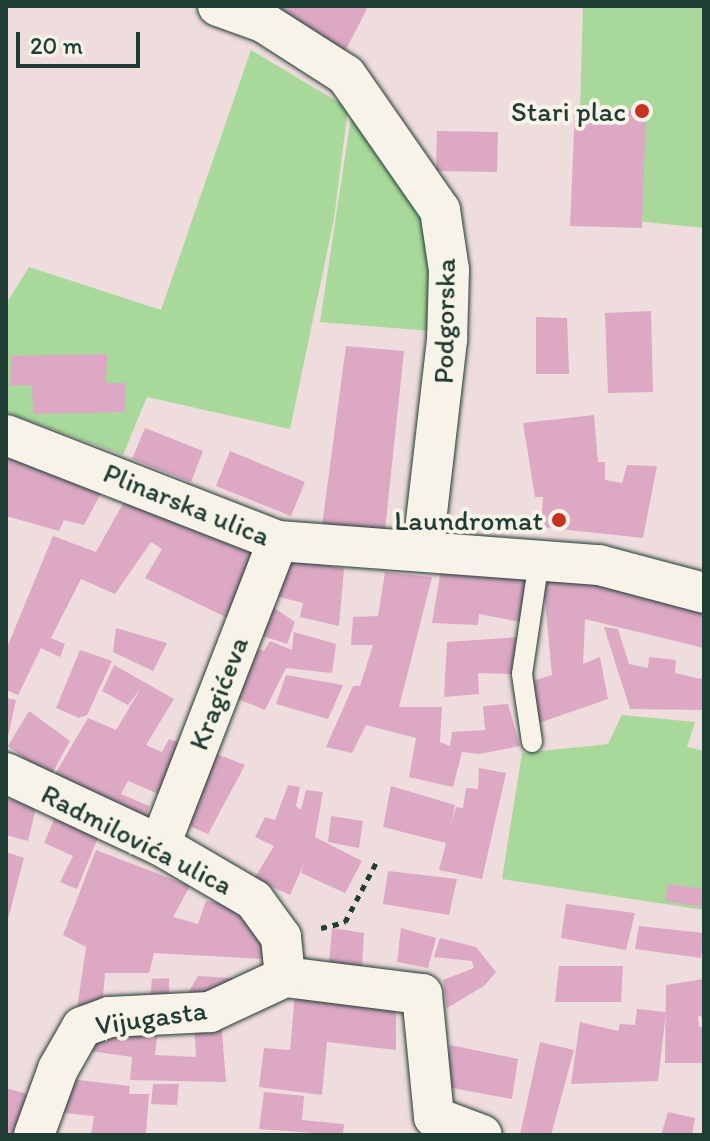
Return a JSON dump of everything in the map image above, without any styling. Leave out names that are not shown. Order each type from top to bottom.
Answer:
[{"type":"street","name":"Podgorska","points":[[218,6],[263,22],[346,75],[440,210],[449,270],[447,340],[423,549]]},
{"type":"street","name":"Plinarska ulica","points":[[6,435],[278,541],[377,551],[423,549],[599,565],[704,593]]},
{"type":"street","name":"Kragićeva","points":[[160,845],[278,541]]},
{"type":"street","name":"Radmilovića ulica","points":[[6,773],[160,845],[254,900],[281,937]]},
{"type":"street","points":[[281,937],[285,977],[422,994],[434,1117],[482,1135]]},
{"type":"street","name":"Vijugasta","points":[[34,1135],[58,1069],[82,1027],[109,1017],[210,1012],[285,977]]},
{"type":"lane","points":[[532,742],[522,674],[539,560]]},
{"type":"path","points":[[281,937],[345,922],[377,861]]},
{"type":"green space","name":"Stari plac","points":[[583,6],[704,6],[704,228],[577,215]]},
{"type":"green space","points":[[251,50],[348,108],[334,219],[290,429],[147,397],[123,455],[6,412],[6,304],[29,267],[161,310]]},
{"type":"green space","points":[[352,111],[439,234],[431,331],[320,322]]},
{"type":"green space","points":[[622,715],[695,722],[687,747],[704,751],[704,910],[502,879],[522,753],[608,744]]},
{"type":"building","points":[[255,6],[362,6],[367,9],[342,57]]},
{"type":"building","points":[[575,107],[646,109],[642,228],[570,226]]},
{"type":"building","points":[[437,131],[498,132],[497,172],[436,171]]},
{"type":"building","points":[[651,311],[653,392],[608,393],[605,313]]},
{"type":"building","points":[[536,317],[567,318],[569,374],[536,374]]},
{"type":"building","points":[[346,346],[404,351],[385,530],[322,526]]},
{"type":"building","points":[[107,354],[106,383],[126,383],[125,412],[33,414],[32,385],[10,386],[11,356]]},
{"type":"building","points":[[594,415],[598,462],[605,462],[605,480],[622,483],[627,465],[657,466],[643,538],[541,527],[543,497],[535,497],[523,423]]},
{"type":"building","points":[[145,428],[203,451],[191,482],[132,459]]},
{"type":"building","points":[[230,451],[305,482],[291,516],[216,486]]},
{"type":"building","points":[[6,453],[107,482],[84,525],[64,520],[59,531],[6,516]]},
{"type":"building","points":[[130,491],[269,555],[238,623],[145,578],[162,549],[151,542],[115,594],[81,579],[51,638],[65,644],[60,657],[41,648],[18,695],[6,690],[6,650],[53,536],[96,552]]},
{"type":"building","points":[[286,557],[344,569],[339,626],[300,617],[303,603],[268,594]]},
{"type":"building","points":[[441,569],[530,578],[520,622],[479,614],[478,625],[432,623]]},
{"type":"building","points":[[385,572],[432,577],[399,707],[442,707],[440,742],[450,746],[452,732],[485,730],[483,706],[508,704],[520,746],[480,754],[462,752],[453,787],[409,777],[416,738],[366,725],[352,753],[326,747],[353,686],[360,686],[373,645],[351,645],[353,617],[378,616]]},
{"type":"building","points":[[543,579],[608,586],[704,610],[704,648],[585,619],[583,664],[600,657],[608,699],[536,724],[529,682],[552,675]]},
{"type":"building","points":[[264,601],[295,622],[287,644],[250,632]]},
{"type":"building","points":[[604,627],[618,629],[629,664],[648,668],[649,657],[676,660],[675,673],[701,679],[704,674],[704,710],[630,709]]},
{"type":"building","points":[[116,628],[167,643],[153,671],[113,652]]},
{"type":"building","points":[[294,632],[336,644],[332,673],[286,668],[265,710],[228,695],[247,644],[264,651],[270,641],[292,650]]},
{"type":"building","points":[[519,637],[512,674],[478,673],[479,694],[444,697],[447,642]]},
{"type":"building","points":[[80,650],[112,661],[87,715],[79,718],[56,708]]},
{"type":"building","points":[[114,665],[174,699],[146,745],[162,752],[169,739],[184,744],[163,796],[128,781],[121,794],[149,806],[144,824],[54,776],[88,718],[116,730],[141,688],[128,705],[102,691]]},
{"type":"building","points":[[286,675],[343,685],[328,719],[276,704]]},
{"type":"building","points":[[6,698],[16,700],[7,741],[6,740]]},
{"type":"building","points":[[29,711],[70,741],[50,777],[8,746]]},
{"type":"building","points":[[209,751],[245,765],[208,834],[176,820]]},
{"type":"building","points":[[479,768],[506,773],[482,879],[439,870],[446,843],[383,827],[391,786],[455,805],[451,825],[456,807],[463,808],[466,788],[478,789]]},
{"type":"building","points":[[288,785],[300,787],[296,806],[301,810],[306,790],[323,792],[315,837],[362,861],[345,893],[301,873],[305,861],[290,895],[254,879],[274,846],[255,837],[265,817],[275,820]]},
{"type":"building","points":[[6,798],[36,808],[28,841],[6,835]]},
{"type":"building","points":[[59,808],[103,825],[77,889],[60,882],[73,856],[44,843]]},
{"type":"building","points":[[331,816],[363,821],[359,848],[328,842]]},
{"type":"building","points":[[96,850],[190,886],[173,917],[198,924],[206,901],[251,908],[265,959],[154,953],[149,973],[105,973],[102,1010],[77,1009],[86,947],[63,935]]},
{"type":"building","points":[[6,852],[24,858],[7,923],[6,923]]},
{"type":"building","points":[[388,871],[457,879],[449,915],[383,904]]},
{"type":"building","points":[[668,884],[704,889],[704,907],[665,901]]},
{"type":"building","points":[[566,904],[635,913],[626,950],[561,938]]},
{"type":"building","points":[[639,926],[704,933],[701,958],[635,949]]},
{"type":"building","points":[[332,928],[364,933],[362,969],[329,964]]},
{"type":"building","points":[[401,928],[436,938],[428,968],[397,962]]},
{"type":"building","points":[[440,938],[476,947],[496,972],[484,986],[447,1008],[443,980],[474,968],[472,961],[434,957]]},
{"type":"building","points":[[559,966],[623,966],[621,1002],[555,1002]]},
{"type":"building","points":[[198,976],[247,979],[180,1007]]},
{"type":"building","points":[[169,978],[170,1008],[149,1010],[152,979]]},
{"type":"building","points":[[704,979],[704,1017],[698,1016],[699,1027],[704,1027],[704,1063],[665,1063],[666,985]]},
{"type":"building","points":[[295,993],[396,1004],[396,1050],[327,1042],[322,1095],[259,1087],[264,1048],[290,1050]]},
{"type":"building","points":[[637,1009],[666,1012],[658,1081],[571,1084],[580,1022],[618,1031],[620,1024],[635,1025]]},
{"type":"building","points":[[221,1020],[226,1082],[130,1080],[132,1057],[83,1050],[93,1033],[159,1021],[155,1055],[196,1057],[194,1021]]},
{"type":"building","points":[[540,1042],[574,1050],[551,1135],[520,1135]]},
{"type":"building","points":[[450,1045],[518,1059],[512,1099],[442,1086]]},
{"type":"building","points":[[69,1079],[130,1086],[129,1094],[149,1094],[146,1135],[91,1135],[94,1116],[54,1112]]},
{"type":"building","points":[[153,1084],[179,1084],[177,1105],[151,1104]]},
{"type":"building","points":[[6,1088],[42,1098],[29,1135],[6,1135]]},
{"type":"building","points":[[264,1092],[304,1096],[302,1120],[344,1124],[343,1135],[259,1129]]},
{"type":"building","points":[[668,1112],[695,1118],[692,1135],[661,1135]]},
{"type":"place","name":"Stari plac","points":[[642,111]]},
{"type":"place","name":"Laundromat","points":[[559,520]]}]
